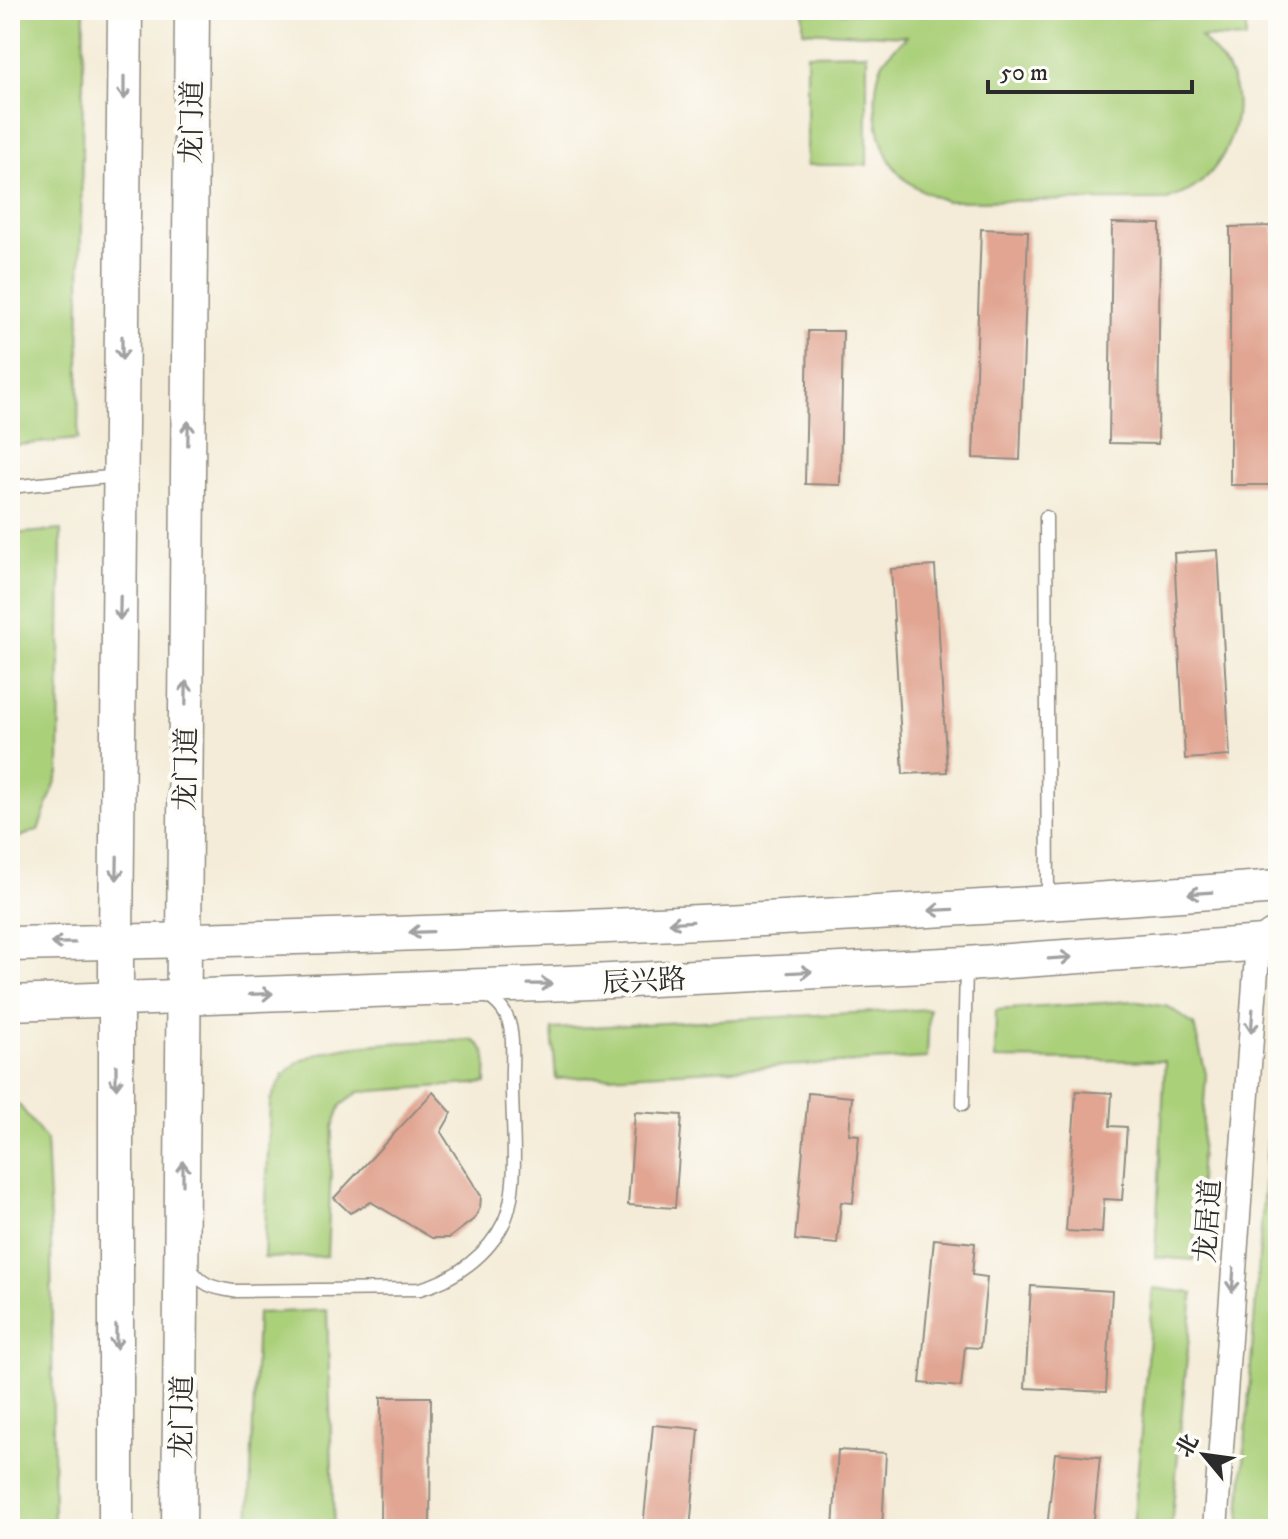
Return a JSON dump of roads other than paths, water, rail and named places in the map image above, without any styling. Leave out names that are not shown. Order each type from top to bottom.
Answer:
[{"type":"main road","points":[[116,1529],[116,942],[125,10]]},
{"type":"main road","name":"龙门道","points":[[179,1529],[192,10]]},
{"type":"main road","name":"辰兴路","points":[[10,944],[570,928],[1048,904],[1278,887]]},
{"type":"main road","name":"辰兴路","points":[[10,1003],[585,983],[966,964],[1271,937]]},
{"type":"street","name":"龙居道","points":[[1215,1529],[1271,937]]},
{"type":"lane","points":[[10,487],[121,476]]},
{"type":"lane","points":[[1046,517],[1048,904]]},
{"type":"lane","points":[[963,1104],[966,964]]},
{"type":"lane","points":[[183,1250],[199,1280],[210,1287],[233,1291],[420,1289],[454,1275],[476,1256],[496,1236],[506,1220],[510,1203],[511,1031],[502,1008],[492,998],[462,986]]}]
